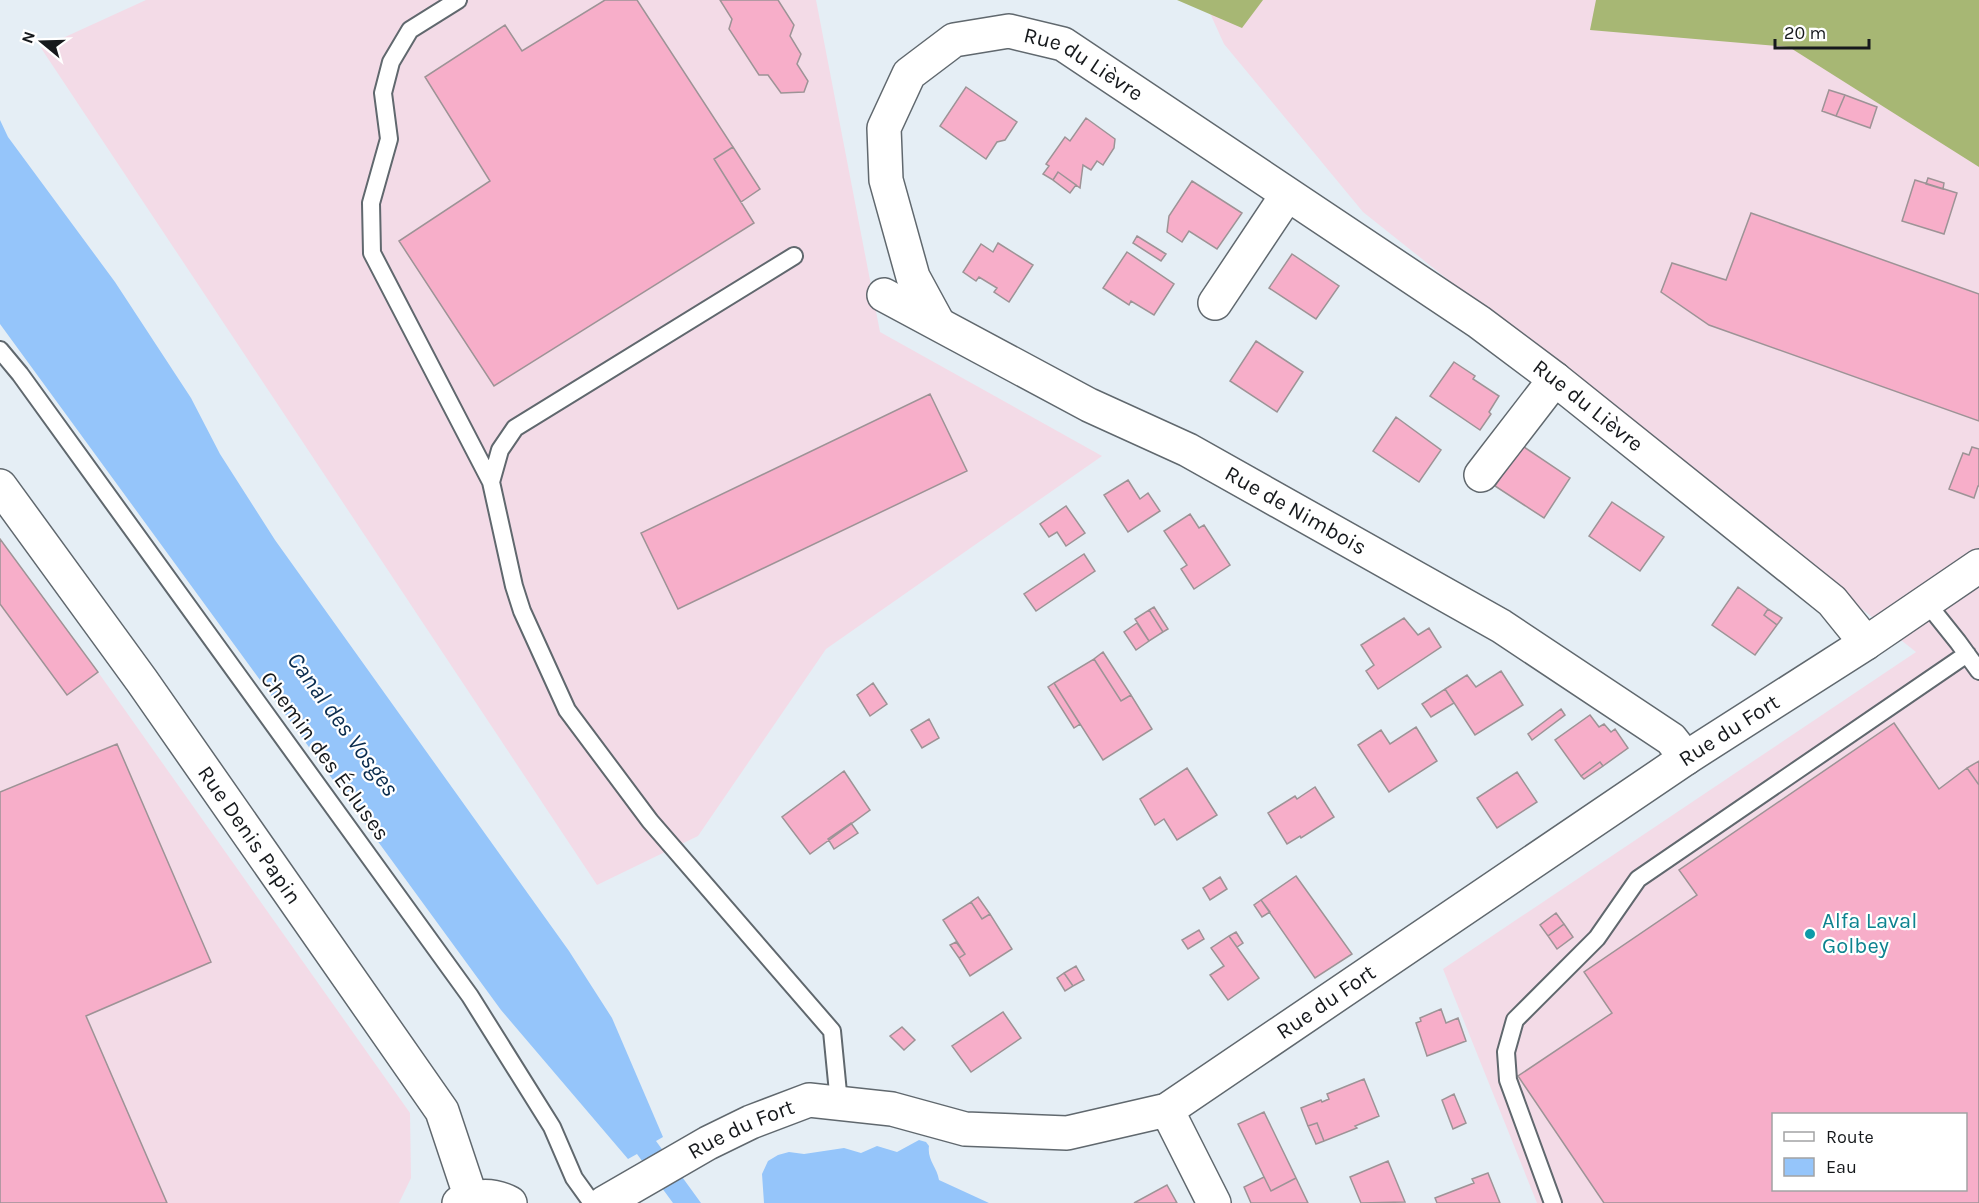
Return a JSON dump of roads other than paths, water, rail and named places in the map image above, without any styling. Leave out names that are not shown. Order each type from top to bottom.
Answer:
[{"type":"street","name":"Rue du Lièvre","points":[[938,323],[914,276],[886,180],[884,128],[909,74],[954,40],[1009,31],[1063,44],[1479,322],[1555,379],[1832,601],[1866,643]]},
{"type":"street","points":[[1215,303],[1287,195]]},
{"type":"street","name":"Rue de Nimbois","points":[[884,295],[1089,405],[1188,450],[1501,626],[1671,739],[1686,758]]},
{"type":"street","points":[[1481,475],[1555,379]]},
{"type":"street","name":"Rue Denis Papin","points":[[0,486],[148,691],[442,1111],[465,1200]]},
{"type":"street","name":"Rue du Fort","points":[[604,1201],[708,1143],[751,1122],[809,1100],[892,1109],[964,1129],[1067,1134],[1167,1110],[1686,758],[1866,643],[1979,566]]},
{"type":"street","points":[[1167,1110],[1214,1203]]},
{"type":"street","points":[[465,1200],[487,1196],[510,1203]]},
{"type":"lane","points":[[458,0],[410,30],[391,62],[383,93],[389,139],[371,203],[372,253],[491,483],[514,586],[522,610],[567,710],[650,821],[832,1030],[839,1103]]},
{"type":"lane","points":[[491,483],[500,450],[515,428],[794,256]]},
{"type":"lane","name":"Chemin des Écluses","points":[[0,350],[20,374],[470,996],[552,1127],[574,1178],[604,1201]]},
{"type":"lane","points":[[1926,602],[1979,671]]},
{"type":"lane","points":[[1553,1203],[1508,1080],[1506,1052],[1515,1020],[1597,938],[1638,879],[1967,654]]},
{"type":"water","name":"Canal des Vosges","points":[[0,120],[8,137],[115,282],[191,398],[220,454],[275,540],[569,951],[612,1018],[663,1137],[656,1141],[701,1203],[673,1203],[637,1154],[628,1159],[501,1010],[0,324]]},
{"type":"water","points":[[919,1140],[926,1142],[929,1146],[929,1155],[939,1180],[989,1203],[764,1203],[762,1174],[768,1161],[778,1155],[789,1152],[804,1154],[844,1148],[861,1153],[877,1146],[897,1152]]},
{"type":"place","name":"Alfa Laval Golbey","points":[[1810,934]]}]
